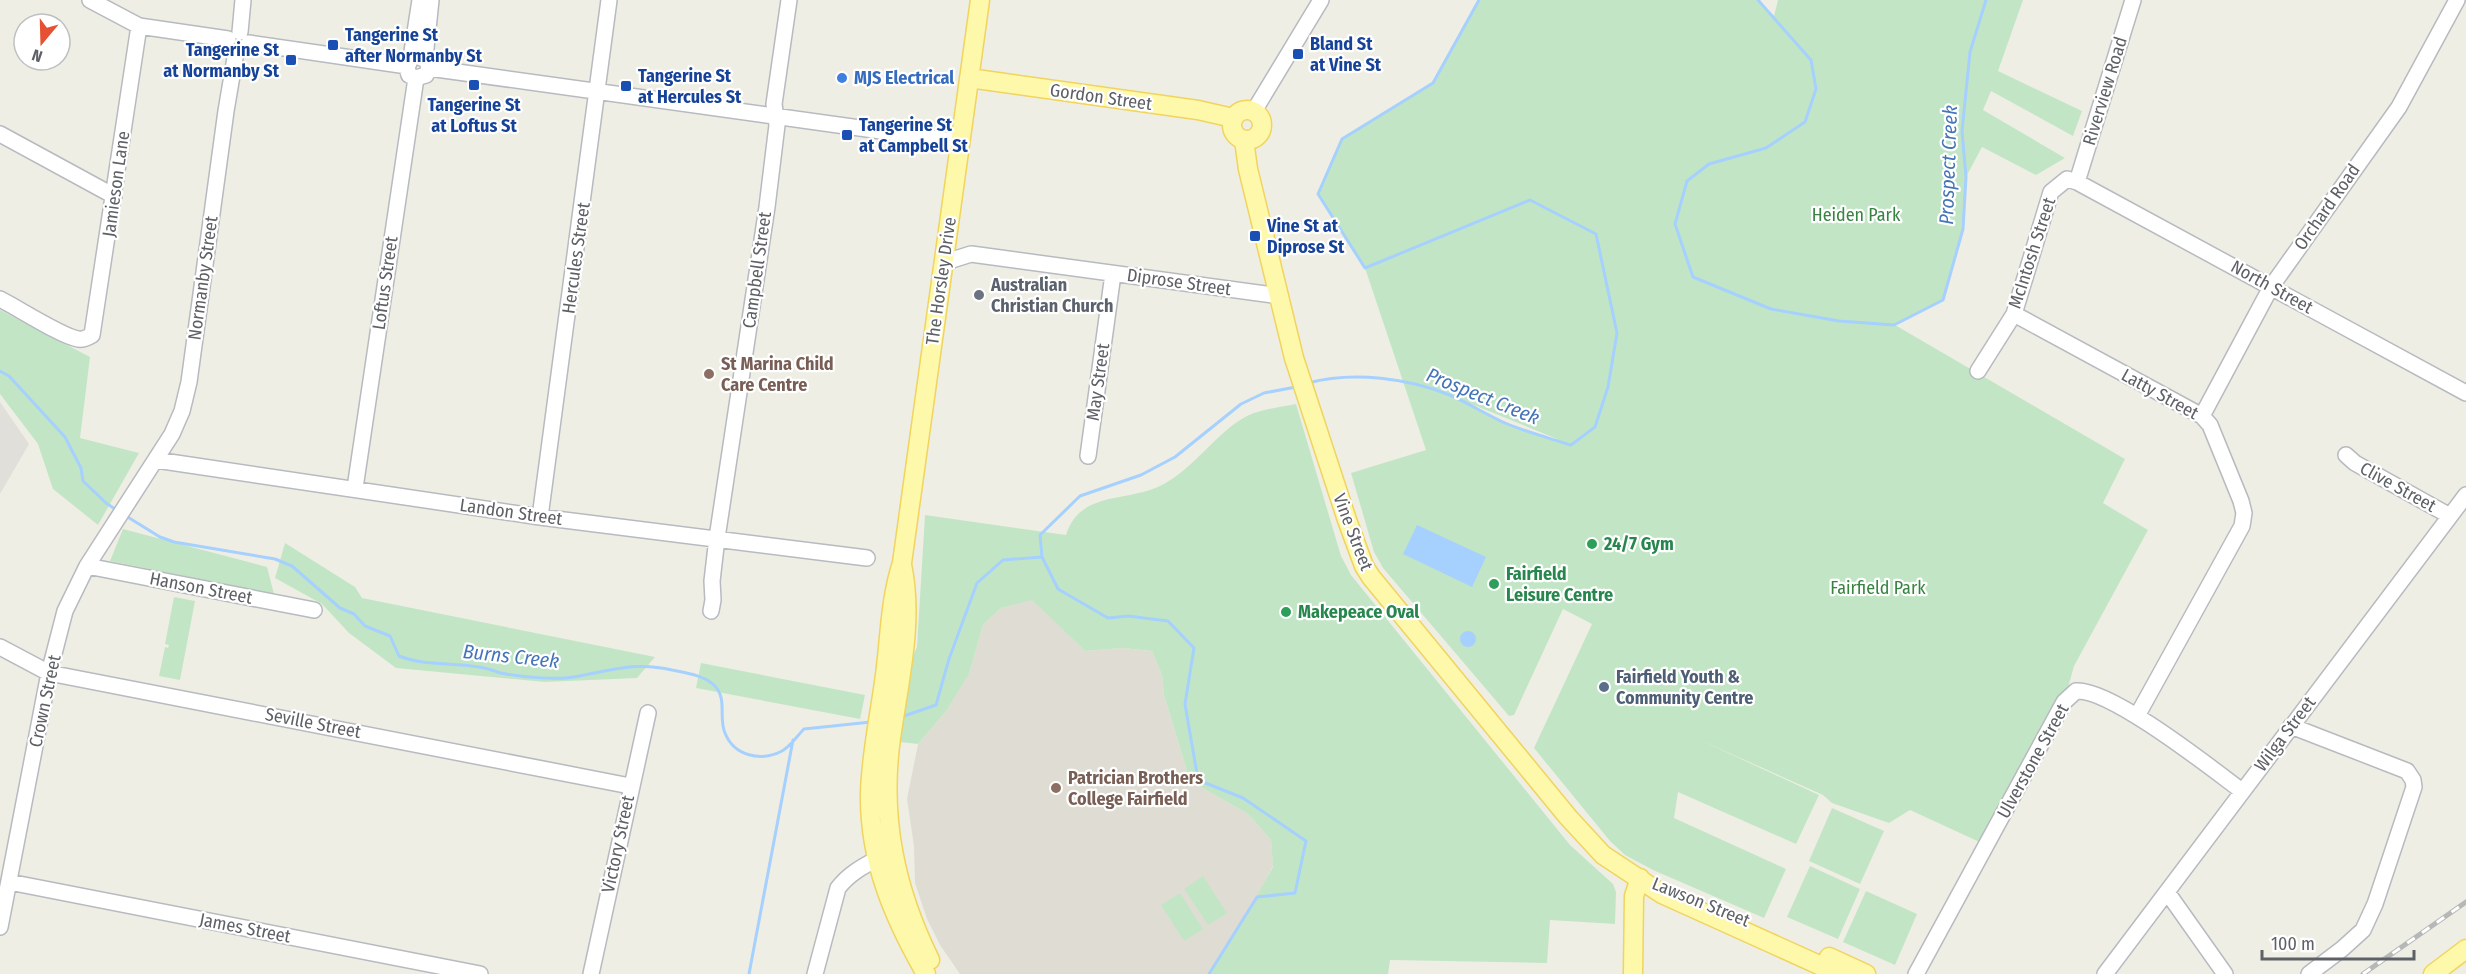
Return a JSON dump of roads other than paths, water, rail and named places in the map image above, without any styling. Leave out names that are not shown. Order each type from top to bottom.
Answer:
[{"type":"main road","name":"The Horsley Drive","points":[[926,974],[900,928],[882,882],[887,788],[884,740],[907,590],[902,563],[980,0]]},
{"type":"main road","name":"Gordon Street","points":[[969,78],[1198,110],[1233,118]]},
{"type":"main road","points":[[1240,111],[1254,111],[1262,123],[1260,133],[1253,139],[1244,140],[1233,132],[1233,118],[1240,111]]},
{"type":"main road","name":"Vine Street","points":[[1244,140],[1248,169],[1294,358],[1357,550],[1371,577],[1587,840],[1618,866],[1640,878]]},
{"type":"main road","name":"The Horsley Drive","points":[[884,856],[916,931],[938,974]]},
{"type":"main road","points":[[1633,974],[1634,896],[1640,878]]},
{"type":"main road","name":"Lawson Street","points":[[1640,878],[1662,894],[1839,974]]},
{"type":"main road","name":"Lawson Street","points":[[1640,878],[1666,885],[1866,974]]},
{"type":"main road","points":[[2418,974],[2438,970],[2466,949]]},
{"type":"street","points":[[90,0],[139,26],[172,33],[960,142]]},
{"type":"street","name":"Normanby Street","points":[[134,491],[176,426],[189,382],[243,0]]},
{"type":"street","points":[[417,66],[420,0]]},
{"type":"street","points":[[417,66],[431,0]]},
{"type":"street","name":"Hercules Street","points":[[540,517],[609,0]]},
{"type":"street","name":"Campbell Street","points":[[711,610],[717,538],[766,207],[776,117],[774,104],[789,0]]},
{"type":"street","points":[[1254,111],[1321,0]]},
{"type":"street","name":"Riverview Road","points":[[2077,182],[2133,0]]},
{"type":"street","name":"Orchard Road","points":[[2202,416],[2271,286],[2399,107],[2457,0]]},
{"type":"street","name":"Jamieson Lane","points":[[0,299],[65,334],[78,339],[86,339],[92,335],[139,26]]},
{"type":"street","name":"Loftus Street","points":[[355,488],[417,66]]},
{"type":"street","points":[[0,134],[114,196]]},
{"type":"street","name":"McIntosh Street","points":[[1978,371],[2013,314],[2051,192],[2067,179],[2077,182]]},
{"type":"street","name":"North Street","points":[[2077,182],[2466,393]]},
{"type":"street","points":[[947,235],[971,254]]},
{"type":"street","points":[[943,266],[952,260],[971,254]]},
{"type":"street","name":"Diprose Street","points":[[971,254],[1280,296]]},
{"type":"street","name":"May Street","points":[[1088,456],[1113,274]]},
{"type":"street","name":"Latty Street","points":[[2013,314],[2202,416],[2210,425],[2241,501],[2244,513],[2242,526],[2137,716]]},
{"type":"street","name":"Clive Street","points":[[2346,455],[2355,463],[2450,516]]},
{"type":"street","name":"Landon Street","points":[[156,460],[540,517],[867,558]]},
{"type":"street","name":"Crown Street","points":[[0,927],[49,673],[65,611],[87,566],[134,491]]},
{"type":"street","name":"Wilga Street","points":[[2105,974],[2466,495]]},
{"type":"street","name":"Hanson Street","points":[[87,566],[314,610]]},
{"type":"street","name":"Seville Street","points":[[0,647],[49,673],[630,786]]},
{"type":"street","name":"Ulverstone Street","points":[[1916,974],[2070,694],[2082,690],[2137,716],[2242,791]]},
{"type":"street","name":"Victory Street","points":[[591,974],[630,786],[648,713]]},
{"type":"street","points":[[2291,726],[2406,771],[2414,780],[2414,788],[2375,904],[2363,930],[2342,950],[2309,974]]},
{"type":"street","points":[[815,974],[838,888],[846,877],[884,856]]},
{"type":"street","name":"James Street","points":[[9,882],[480,974]]},
{"type":"street","points":[[2167,892],[2226,974]]},
{"type":"water","points":[[1417,525],[1486,557],[1472,587],[1403,554]]},
{"type":"water","points":[[1468,631],[1476,639],[1468,647],[1460,639]]},
{"type":"waterway","name":"Prospect Creek","points":[[1308,383],[1325,379],[1362,377],[1418,385],[1452,396],[1513,426],[1571,445],[1595,427],[1608,387],[1617,333],[1596,234],[1530,200],[1365,268],[1318,194],[1342,139],[1433,83],[1479,0]]},
{"type":"waterway","name":"Prospect Creek","points":[[1758,0],[1811,60],[1816,89],[1805,122],[1766,148],[1709,164],[1687,181],[1675,224],[1693,277],[1771,309],[1839,321],[1894,325],[1943,300],[1963,229],[1966,177],[1962,131],[1970,52],[1986,0]]},
{"type":"waterway","name":"Burns Creek","points":[[0,371],[9,376],[65,437],[81,468],[83,481],[118,511]]},
{"type":"waterway","name":"Prospect Creek","points":[[1209,974],[1257,897],[1295,893],[1306,841],[1243,798],[1198,780],[1185,704],[1194,648],[1168,621],[1128,616],[1108,618],[1058,589],[1042,557],[1040,535],[1080,496],[1141,475],[1175,457],[1241,404],[1264,393],[1296,387]]},
{"type":"waterway","name":"Burns Creek","points":[[126,516],[160,537],[174,542],[275,559],[292,566],[340,608],[354,614],[365,626],[390,636],[399,656],[409,659],[485,668],[501,673],[538,678],[566,678],[646,666],[700,677],[714,685],[721,696],[723,727],[729,741],[741,752],[749,755],[766,756],[782,751],[804,729],[871,722]]},
{"type":"waterway","name":"Burns Creek","points":[[901,717],[936,705],[949,659],[977,583],[1003,560],[1042,557]]},
{"type":"waterway","points":[[749,974],[793,740]]},
{"type":"railway","points":[[2363,974],[2466,902]]},
{"type":"place","name":"Tangerine St after Normanby St","points":[[333,45]]},
{"type":"place","name":"Bland St at Vine St","points":[[1298,54]]},
{"type":"place","name":"Tangerine St at Normanby St","points":[[291,60]]},
{"type":"place","name":"MJS Electrical","points":[[842,78]]},
{"type":"place","name":"Tangerine St at Loftus St","points":[[474,85]]},
{"type":"place","name":"Tangerine St at Hercules St","points":[[626,86]]},
{"type":"place","name":"Tangerine St at Campbell St","points":[[847,135]]},
{"type":"place","name":"Vine St at Diprose St","points":[[1255,236]]},
{"type":"place","name":"Australian Christian Church","points":[[979,295]]},
{"type":"place","name":"St Marina Child Care Centre","points":[[709,374]]},
{"type":"place","name":"24/7 Gym","points":[[1592,544]]},
{"type":"place","name":"Fairfield Leisure Centre","points":[[1494,584]]},
{"type":"place","name":"Makepeace Oval","points":[[1286,612]]},
{"type":"place","name":"Fairfield Youth & Community Centre","points":[[1604,687]]},
{"type":"place","name":"Patrician Brothers College Fairfield","points":[[1056,788]]},
{"type":"park label","name":"Heiden Park","points":[[1856,215]]},
{"type":"park label","name":"Fairfield Park","points":[[1878,588]]}]
